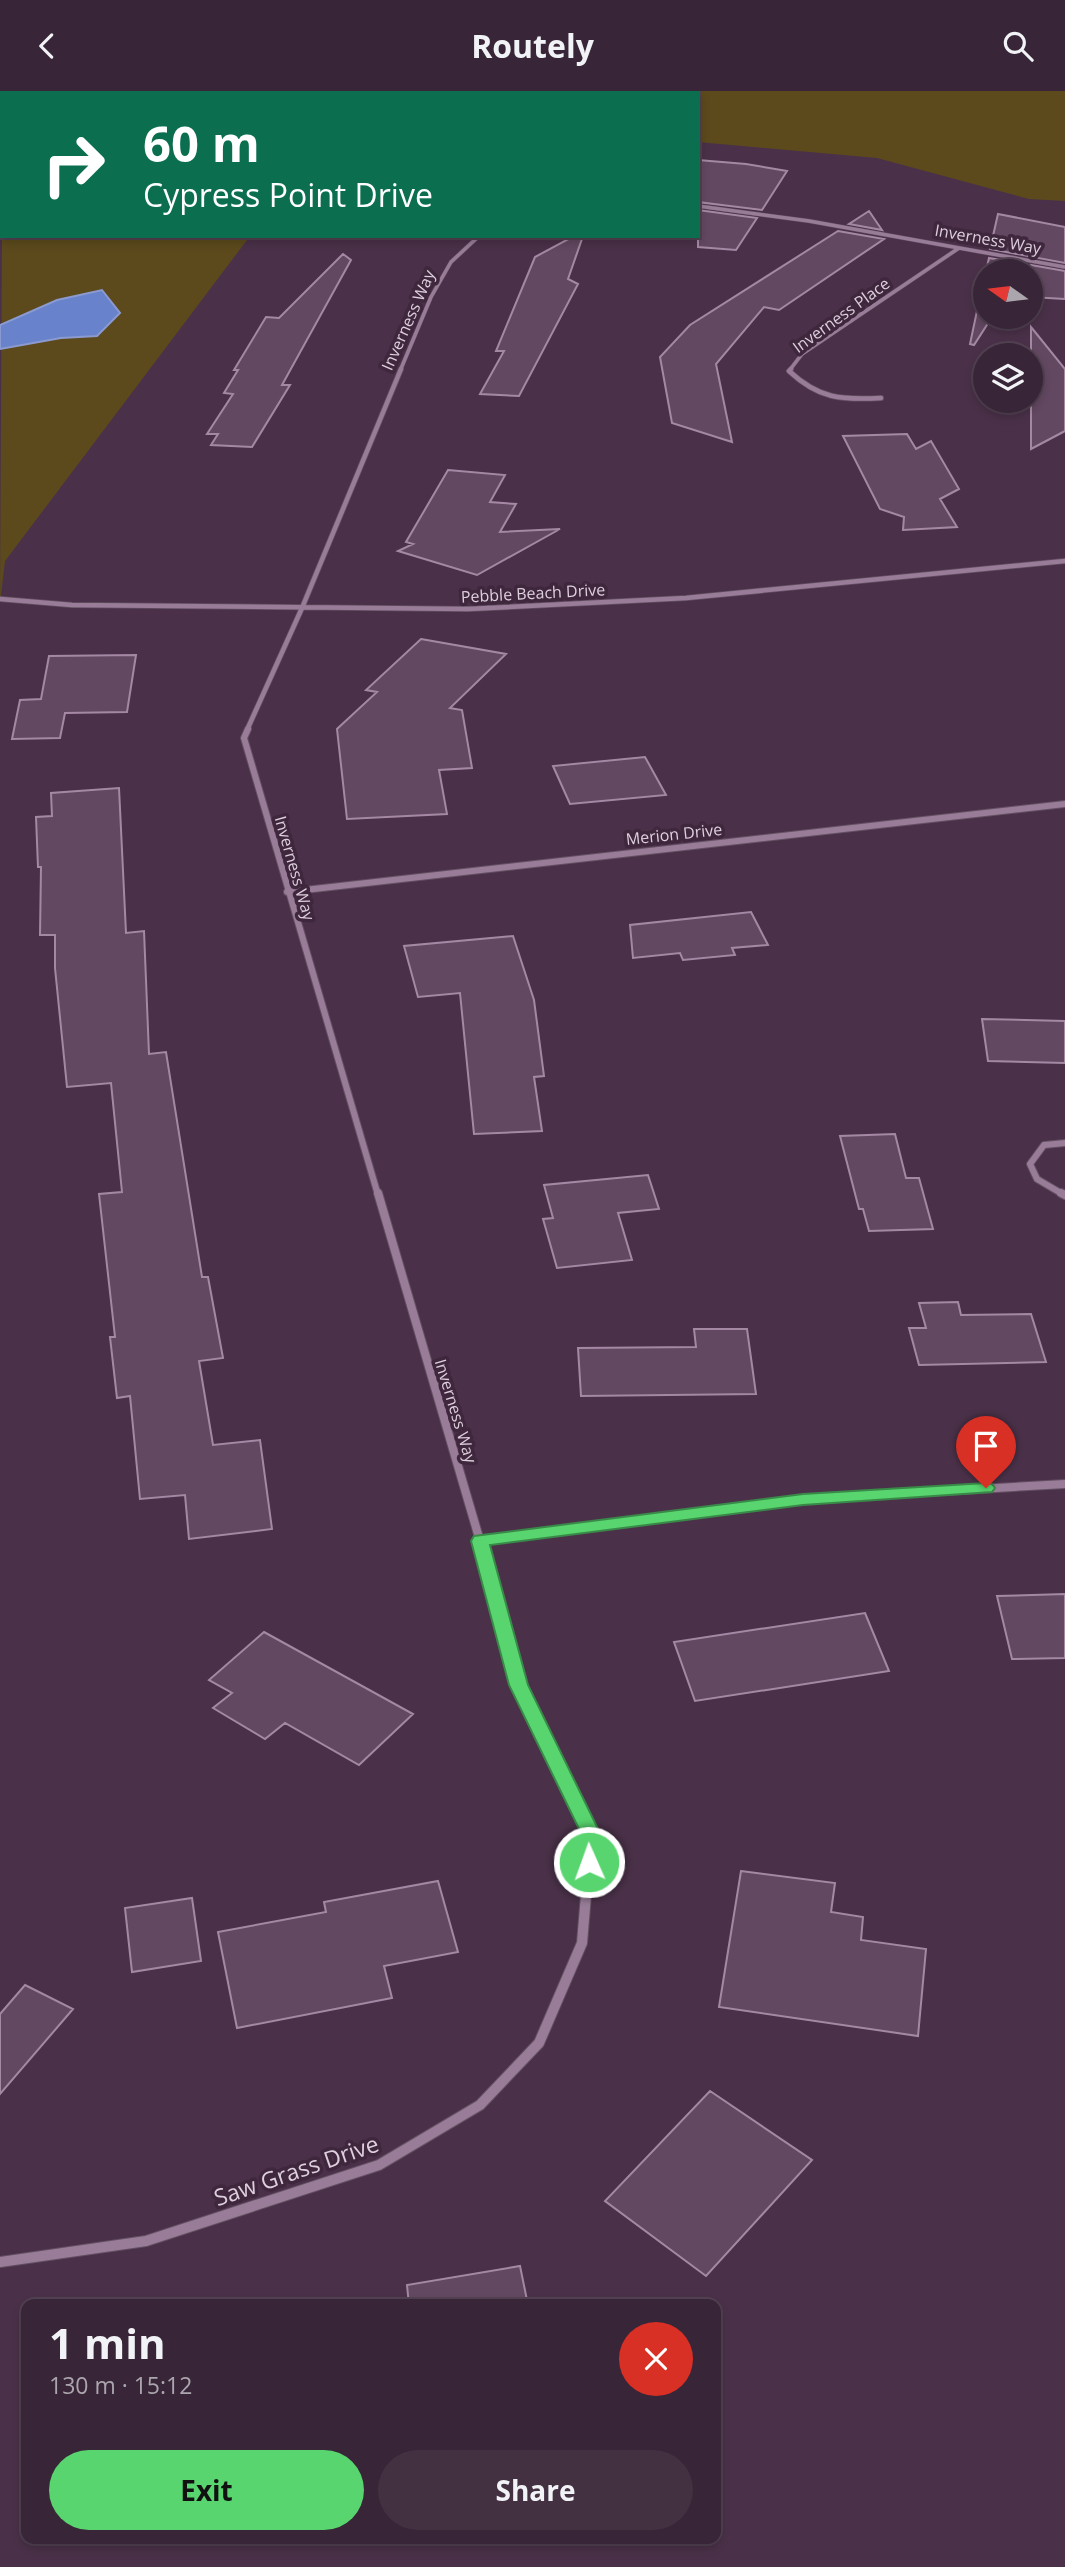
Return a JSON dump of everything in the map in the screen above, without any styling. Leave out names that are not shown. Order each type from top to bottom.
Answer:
[{"type":"street","name":"Inverness Way","points":[[700,206],[809,221],[1065,267]]},
{"type":"street","name":"Inverness Way","points":[[477,238],[451,262],[430,297],[302,608],[244,738],[287,892],[480,1541]]},
{"type":"street","name":"Inverness Place","points":[[881,398],[837,400],[802,385],[789,371],[802,354],[959,248]]},
{"type":"street","name":"Pebble Beach Drive","points":[[0,599],[72,605],[468,609],[687,597],[1065,561]]},
{"type":"street","name":"Merion Drive","points":[[287,892],[1065,804]]},
{"type":"street","points":[[1065,1143],[1044,1145],[1030,1164],[1037,1179],[1065,1195]]},
{"type":"street","points":[[480,1541],[803,1499],[1065,1484]]},
{"type":"street","name":"Saw Grass Drive","points":[[0,2262],[146,2241],[379,2165],[480,2105],[539,2043],[582,1943],[591,1835],[519,1685],[480,1541]]},
{"type":"shaded area","points":[[700,91],[1065,91],[1065,201],[1029,199],[877,158],[700,142]]},
{"type":"shaded area","points":[[2,238],[248,238],[5,561],[0,603]]},
{"type":"water","points":[[102,290],[120,313],[97,336],[61,338],[0,349],[0,325],[57,300]]},
{"type":"building","points":[[700,160],[787,171],[762,210],[700,202]]},
{"type":"building","points":[[700,210],[757,218],[736,250],[698,247]]},
{"type":"building","points":[[869,211],[882,230],[849,224]]},
{"type":"building","points":[[998,214],[1065,227],[1065,263],[990,249]]},
{"type":"building","points":[[838,231],[884,239],[779,310],[764,307],[716,364],[732,442],[672,423],[660,357],[690,325]]},
{"type":"building","points":[[570,238],[582,238],[568,279],[578,284],[519,396],[480,394],[504,351],[496,351],[535,257]]},
{"type":"building","points":[[343,254],[351,260],[282,385],[290,385],[252,447],[211,445],[218,434],[207,434],[233,394],[224,393],[238,370],[234,370],[266,317],[279,318]]},
{"type":"building","points":[[1043,267],[1065,271],[1065,299],[1043,298]]},
{"type":"building","points":[[973,329],[984,329],[975,343],[970,344]]},
{"type":"building","points":[[1033,329],[1065,369],[1065,431],[1031,449],[1031,413],[1043,413],[1043,343],[1031,343]]},
{"type":"building","points":[[907,434],[916,449],[931,441],[959,489],[940,499],[957,527],[903,530],[904,517],[880,509],[843,436]]},
{"type":"building","points":[[448,470],[505,475],[490,502],[516,504],[500,532],[560,529],[477,575],[398,551],[413,544],[406,542]]},
{"type":"building","points":[[421,639],[506,654],[450,708],[462,710],[472,768],[439,770],[447,814],[347,819],[337,729],[377,692],[366,690]]},
{"type":"building","points":[[136,655],[127,712],[65,713],[60,738],[12,739],[20,700],[41,699],[49,656]]},
{"type":"building","points":[[645,757],[666,795],[570,804],[553,766]]},
{"type":"building","points":[[119,788],[126,933],[144,931],[149,1054],[166,1052],[202,1277],[208,1277],[223,1358],[199,1361],[213,1445],[260,1440],[272,1529],[189,1539],[185,1495],[140,1499],[130,1396],[117,1398],[110,1337],[115,1337],[99,1194],[122,1192],[111,1083],[67,1087],[55,968],[55,935],[40,935],[41,867],[38,867],[36,817],[52,816],[51,793]]},
{"type":"building","points":[[751,912],[768,945],[732,948],[735,955],[683,960],[680,953],[633,958],[630,925]]},
{"type":"building","points":[[513,936],[534,1000],[544,1076],[534,1077],[542,1131],[474,1134],[460,993],[418,997],[404,946]]},
{"type":"building","points":[[982,1019],[1065,1021],[1065,1063],[988,1061]]},
{"type":"building","points":[[895,1134],[906,1178],[919,1178],[933,1229],[869,1231],[863,1209],[859,1209],[840,1136]]},
{"type":"building","points":[[648,1175],[659,1209],[618,1213],[632,1260],[557,1268],[543,1219],[553,1218],[544,1185]]},
{"type":"building","points":[[958,1302],[961,1315],[1031,1314],[1046,1362],[919,1365],[909,1328],[926,1328],[919,1303]]},
{"type":"building","points":[[694,1329],[747,1329],[756,1394],[581,1396],[578,1348],[696,1347]]},
{"type":"building","points":[[1065,1594],[1065,1658],[1012,1659],[997,1596]]},
{"type":"building","points":[[865,1613],[889,1671],[695,1701],[674,1642]]},
{"type":"building","points":[[264,1632],[413,1714],[359,1765],[285,1723],[265,1739],[213,1708],[232,1693],[209,1680]]},
{"type":"building","points":[[741,1871],[835,1883],[831,1912],[863,1917],[861,1940],[926,1949],[918,2036],[719,2007]]},
{"type":"building","points":[[438,1881],[458,1952],[384,1966],[392,1998],[237,2028],[218,1932],[326,1912],[324,1902]]},
{"type":"building","points":[[192,1898],[201,1961],[132,1972],[125,1908]]},
{"type":"building","points":[[25,1985],[73,2009],[0,2094],[0,2014]]},
{"type":"building","points":[[710,2091],[812,2160],[706,2276],[605,2201]]},
{"type":"building","points":[[520,2266],[527,2299],[408,2299],[407,2285]]},
{"type":"route","points":[[589,1862],[591,1835],[519,1685],[480,1541],[803,1499],[986,1488]]}]
